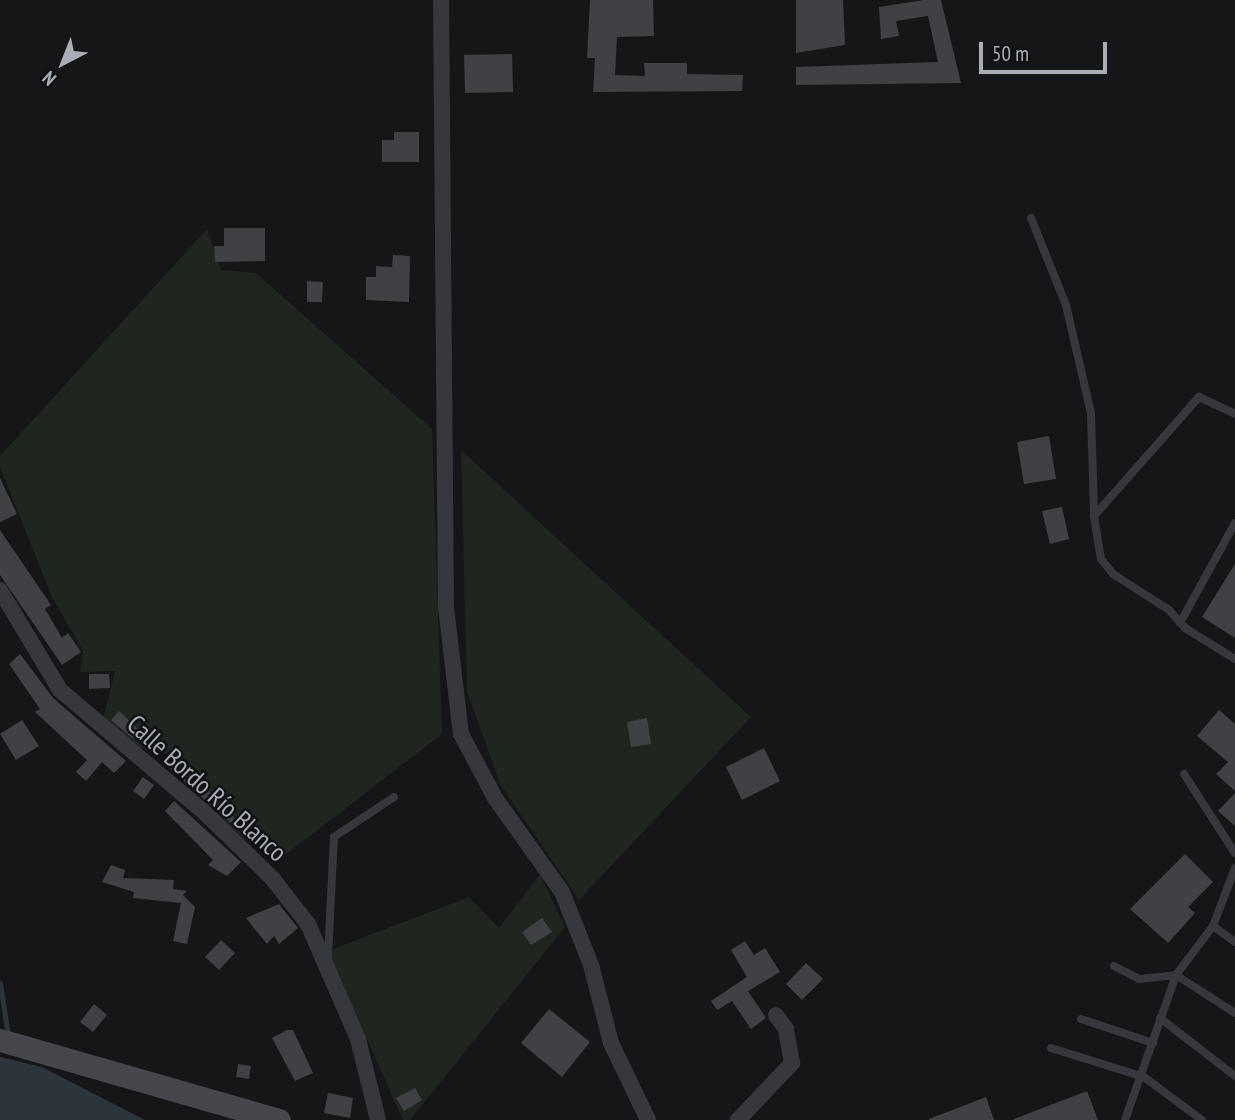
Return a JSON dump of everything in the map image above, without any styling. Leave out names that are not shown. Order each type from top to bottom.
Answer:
[{"type":"main road","points":[[0,1040],[279,1120]]},
{"type":"street","points":[[441,0],[446,607],[461,734],[495,798],[562,892],[591,965],[611,1044],[648,1120]]},
{"type":"street","name":"Calle Bordo Río Blanco","points":[[0,590],[39,661],[60,690],[206,814],[272,878],[308,924],[358,1039],[378,1120]]},
{"type":"street","points":[[738,1120],[792,1063],[786,1029],[776,1015]]},
{"type":"lane","points":[[1031,218],[1066,304],[1091,413],[1094,516],[1097,544],[1107,566],[1235,660]]},
{"type":"lane","points":[[1094,516],[1199,397],[1235,414]]},
{"type":"lane","points":[[1180,622],[1235,523]]},
{"type":"lane","points":[[1184,774],[1235,853]]},
{"type":"lane","points":[[327,968],[334,836],[394,797]]},
{"type":"lane","points":[[1125,1120],[1144,1077],[1160,1018],[1176,975],[1213,926],[1235,868]]},
{"type":"lane","points":[[1213,926],[1235,942]]},
{"type":"lane","points":[[1114,966],[1139,979],[1176,975],[1235,1013]]},
{"type":"lane","points":[[1160,1018],[1235,1076]]},
{"type":"lane","points":[[1081,1019],[1153,1043]]},
{"type":"lane","points":[[1051,1048],[1144,1077],[1202,1120]]},
{"type":"shaded area","points":[[207,229],[221,270],[256,273],[432,429],[442,734],[276,862],[203,808],[209,782],[183,758],[130,745],[102,723],[115,671],[80,672],[83,651],[52,597],[0,467],[0,456]]},
{"type":"shaded area","points":[[461,450],[751,717],[579,900],[500,784],[467,691]]},
{"type":"shaded area","points":[[540,874],[565,927],[410,1120],[403,1120],[328,951],[469,897],[499,928]]},
{"type":"shaded area","points":[[0,1057],[42,1067],[145,1120],[0,1120]]},
{"type":"building","points":[[590,0],[653,0],[654,36],[617,37],[615,75],[645,76],[644,63],[687,63],[687,74],[743,75],[742,91],[593,92],[595,58],[587,58]]},
{"type":"building","points":[[796,0],[843,0],[845,45],[796,53]]},
{"type":"building","points":[[941,0],[961,83],[796,85],[796,67],[938,62],[928,16],[896,21],[899,36],[881,39],[879,7]]},
{"type":"building","points":[[512,54],[513,92],[465,93],[464,55]]},
{"type":"building","points":[[394,132],[419,132],[419,162],[382,162],[382,140],[394,140]]},
{"type":"building","points":[[224,228],[265,228],[265,261],[215,262],[214,246],[224,246]]},
{"type":"building","points":[[393,255],[410,256],[409,302],[366,300],[366,277],[376,277],[376,266],[392,267]]},
{"type":"building","points":[[307,281],[323,282],[322,302],[307,302]]},
{"type":"building","points":[[1049,436],[1056,479],[1024,484],[1017,442]]},
{"type":"building","points":[[0,478],[17,514],[0,522]]},
{"type":"building","points":[[1062,507],[1069,539],[1050,544],[1042,511]]},
{"type":"building","points":[[0,530],[51,605],[45,609],[62,638],[68,633],[81,652],[62,665],[0,575]]},
{"type":"building","points":[[1235,564],[1235,638],[1202,617]]},
{"type":"building","points":[[20,654],[53,698],[126,761],[114,773],[102,762],[86,781],[76,772],[87,760],[35,712],[40,709],[9,664]]},
{"type":"building","points":[[89,674],[109,674],[110,688],[89,689]]},
{"type":"building","points":[[1219,710],[1235,724],[1235,791],[1216,774],[1228,762],[1197,736]]},
{"type":"building","points":[[119,711],[139,730],[132,738],[111,720]]},
{"type":"building","points":[[647,718],[651,744],[631,747],[627,722]]},
{"type":"building","points":[[22,720],[39,746],[16,760],[0,734]]},
{"type":"building","points":[[764,748],[780,781],[742,800],[726,767]]},
{"type":"building","points":[[175,762],[195,776],[188,785],[170,769]]},
{"type":"building","points":[[143,777],[154,785],[144,799],[133,791]]},
{"type":"building","points":[[194,779],[228,809],[235,820],[232,824],[188,785]]},
{"type":"building","points":[[1235,793],[1235,826],[1218,811]]},
{"type":"building","points":[[174,801],[241,862],[227,876],[208,865],[213,860],[165,811]]},
{"type":"building","points":[[1185,854],[1213,882],[1188,907],[1195,913],[1168,943],[1130,909]]},
{"type":"building","points":[[111,865],[125,870],[123,878],[174,880],[173,889],[187,891],[183,895],[195,907],[187,944],[173,941],[181,903],[133,898],[134,892],[102,882]]},
{"type":"building","points":[[279,904],[298,928],[279,944],[274,936],[267,944],[246,918]]},
{"type":"building","points":[[542,918],[552,932],[531,945],[522,932]]},
{"type":"building","points":[[221,940],[235,953],[219,970],[205,957]]},
{"type":"building","points":[[745,941],[754,955],[765,948],[780,972],[748,991],[766,1018],[751,1029],[732,1001],[717,1010],[711,1001],[747,977],[731,950]]},
{"type":"building","points":[[806,963],[823,979],[802,1000],[786,984]]},
{"type":"building","points":[[94,1004],[107,1015],[93,1032],[80,1022]]},
{"type":"building","points":[[549,1009],[590,1042],[562,1077],[521,1043]]},
{"type":"building","points":[[287,1030],[293,1030],[313,1073],[295,1081],[272,1038]]},
{"type":"building","points":[[238,1064],[251,1066],[249,1079],[236,1077]]},
{"type":"building","points":[[415,1088],[422,1100],[404,1111],[396,1098]]},
{"type":"building","points":[[1087,1091],[1098,1120],[1014,1120],[1014,1119]]},
{"type":"building","points":[[328,1093],[353,1098],[350,1118],[324,1113]]},
{"type":"building","points":[[986,1097],[994,1120],[929,1120],[929,1119]]},
{"type":"waterway","points":[[0,983],[8,1035]]}]
